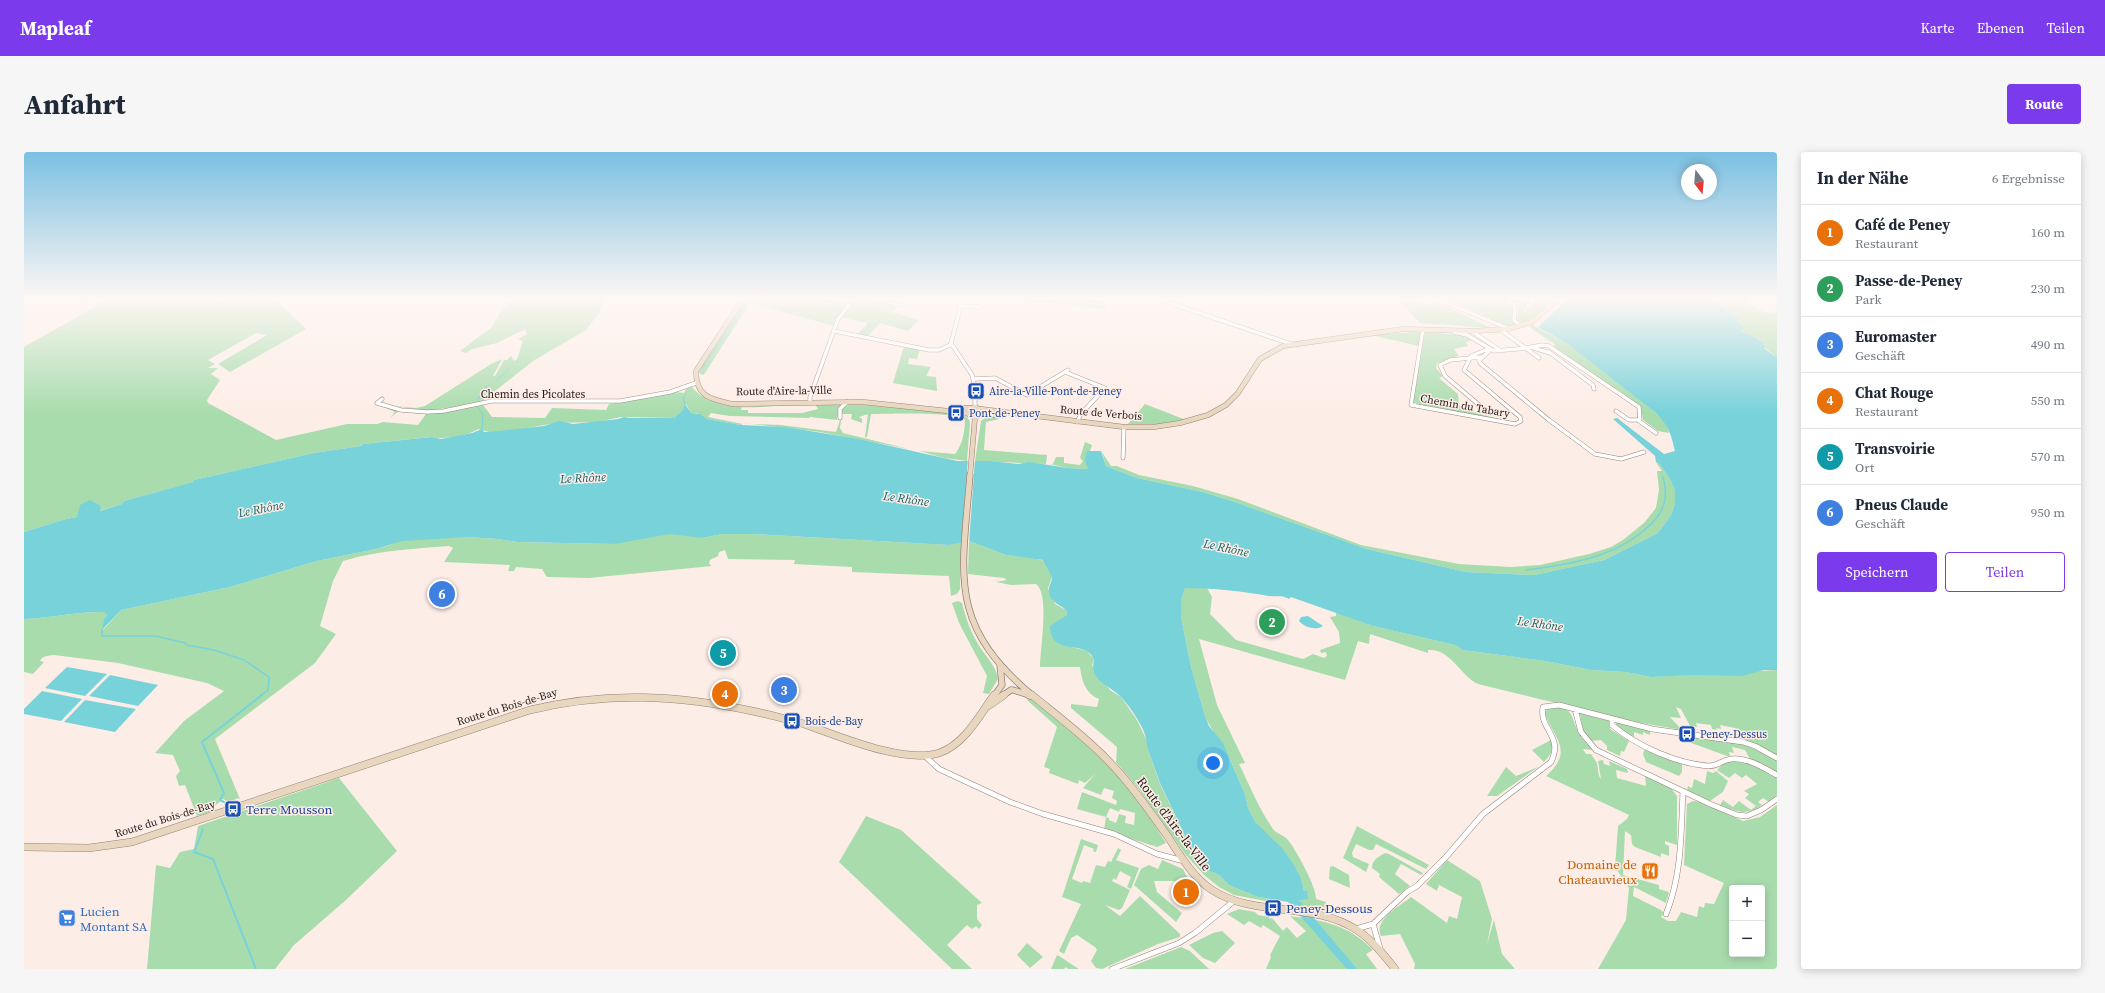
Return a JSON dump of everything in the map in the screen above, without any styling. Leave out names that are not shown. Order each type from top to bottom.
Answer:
[{"type":"main road","points":[[696,384],[695,375],[699,365],[718,337]]},
{"type":"main road","name":"Route de Verbois","points":[[981,412],[1124,427],[1171,425],[1191,421],[1213,413],[1226,405],[1238,393],[1260,359],[1270,351],[1291,344],[1341,337]]},
{"type":"main road","name":"Route d'Aire-la-Ville","points":[[696,384],[707,396],[727,403],[752,405],[847,401],[968,411]]},
{"type":"main road","points":[[975,407],[981,412],[975,417],[968,411],[975,407]]},
{"type":"main road","name":"Route d'Aire-la-Ville","points":[[975,417],[963,580],[969,610],[983,642],[1000,665],[1015,681],[1075,728],[1111,762],[1140,797],[1184,861],[1207,886],[1234,901],[1334,919],[1356,929],[1383,954],[1395,969]]},
{"type":"main road","name":"Route d'Aire-la-Ville","points":[[1000,665],[1002,683]]},
{"type":"main road","points":[[1007,678],[1015,681],[1017,687],[1012,690],[1005,689],[1002,683],[1007,678]]},
{"type":"main road","name":"Route du Bois-de-Bay","points":[[24,847],[89,848],[132,842],[530,710],[555,703],[591,697],[632,696],[661,698],[736,708],[825,730],[896,753],[925,756],[940,753],[954,744],[986,707],[1002,683]]},
{"type":"main road","name":"Route d'Aire-la-Ville","points":[[1012,690],[1036,698]]},
{"type":"main road","name":"Route du Bois-de-Bay","points":[[986,707],[1012,690]]},
{"type":"street","points":[[810,402],[810,397],[832,337]]},
{"type":"street","points":[[865,337],[929,350],[940,350],[952,344]]},
{"type":"street","points":[[952,337],[952,344],[967,364],[974,379],[976,394],[975,407]]},
{"type":"street","points":[[1271,337],[1291,344]]},
{"type":"street","name":"Chemin du Tabary","points":[[1422,337],[1411,405],[1515,424],[1521,421],[1520,417],[1464,370],[1468,359]]},
{"type":"street","points":[[1473,337],[1489,350]]},
{"type":"street","points":[[1483,337],[1502,352]]},
{"type":"street","points":[[1511,337],[1539,358]]},
{"type":"street","points":[[1468,359],[1474,353],[1489,350],[1502,352],[1549,346],[1634,402],[1639,407],[1639,421]]},
{"type":"street","points":[[1538,347],[1550,353],[1593,384],[1596,387],[1594,389]]},
{"type":"street","points":[[1485,410],[1445,376],[1440,369],[1440,365],[1443,363],[1480,357],[1489,350]]},
{"type":"street","points":[[1480,357],[1479,361],[1485,369],[1549,420],[1595,454],[1621,459],[1644,452]]},
{"type":"street","points":[[974,379],[995,378],[1022,394],[1027,395],[1067,371],[1105,388],[1081,414],[1077,422]]},
{"type":"street","name":"Chemin des Picolates","points":[[382,399],[377,403],[410,411],[434,412],[472,403],[492,401],[622,402],[676,391],[696,384]]},
{"type":"street","points":[[840,418],[840,409],[847,401]]},
{"type":"street","points":[[1616,411],[1629,420],[1639,421],[1656,433]]},
{"type":"street","points":[[1123,458],[1124,427]]},
{"type":"street","points":[[1356,929],[1373,924],[1425,879],[1446,858],[1469,828],[1488,810],[1551,762],[1556,752],[1556,745],[1541,713],[1543,707],[1552,704],[1652,729],[1743,742],[1760,748],[1777,758]]},
{"type":"street","points":[[1575,709],[1581,732],[1596,750],[1683,791],[1743,816],[1762,810],[1777,799]]},
{"type":"street","points":[[1612,720],[1612,725],[1626,737],[1677,759],[1713,767],[1719,766],[1723,760],[1730,758],[1758,766],[1777,775]]},
{"type":"street","points":[[925,756],[942,771],[1027,809],[1113,834],[1140,844],[1169,860],[1184,861]]},
{"type":"street","points":[[1666,914],[1670,906],[1680,862],[1683,791]]},
{"type":"street","points":[[1112,969],[1179,943],[1195,934],[1234,901]]},
{"type":"street","points":[[1373,924],[1383,954]]},
{"type":"green space","points":[[41,337],[249,337],[208,360],[215,364],[208,368],[218,368],[211,374],[220,380],[207,400],[208,403],[276,440],[347,424],[377,424],[383,422],[418,425],[426,414],[400,410],[390,418],[395,412],[381,406],[433,413],[459,406],[427,411],[394,406],[416,408],[425,406],[491,364],[502,359],[493,376],[495,376],[504,360],[507,360],[511,356],[514,361],[517,359],[523,341],[518,339],[521,337],[574,337],[533,361],[481,402],[492,417],[545,418],[552,408],[606,410],[609,404],[676,392],[684,393],[686,389],[692,387],[702,396],[714,402],[727,406],[742,407],[741,410],[748,410],[748,413],[802,413],[818,409],[815,404],[841,404],[843,408],[848,405],[860,404],[962,414],[968,418],[970,422],[967,461],[944,458],[920,451],[955,454],[963,438],[965,420],[959,417],[936,414],[871,414],[867,437],[865,437],[868,414],[859,417],[862,419],[862,423],[851,419],[852,414],[838,414],[837,420],[810,417],[730,416],[711,413],[708,417],[743,424],[741,425],[707,419],[697,413],[691,413],[686,404],[682,411],[674,418],[621,417],[597,422],[556,423],[503,432],[489,432],[478,429],[468,434],[455,437],[431,437],[363,444],[361,446],[314,453],[194,480],[194,482],[124,501],[122,504],[99,511],[101,506],[79,514],[77,517],[24,532],[24,347]]},
{"type":"green space","points":[[263,337],[292,337],[230,372],[218,364]]},
{"type":"green space","points":[[478,337],[509,337],[497,343],[472,349],[466,353],[460,351]]},
{"type":"green space","points":[[720,337],[728,337],[703,375],[699,373],[701,366]]},
{"type":"green space","points":[[1380,337],[1420,337],[1419,346]]},
{"type":"green space","points":[[1424,337],[1466,337],[1473,340],[1466,342],[1468,346],[1454,349],[1459,356],[1437,363],[1436,368],[1443,376],[1439,378],[1458,394],[1459,405],[1463,408],[1484,415],[1512,421],[1419,406],[1413,402]]},
{"type":"green space","points":[[1544,337],[1555,337],[1591,360],[1656,413],[1667,424],[1669,433],[1658,431],[1643,420],[1641,407],[1618,390],[1611,388],[1553,346],[1556,345]]},
{"type":"green space","points":[[1753,337],[1777,337],[1777,358]]},
{"type":"green space","points":[[904,346],[920,349],[917,359],[909,358],[908,364],[931,367],[926,376],[936,377],[937,391],[893,383]]},
{"type":"green space","points":[[797,404],[756,407],[742,407]]},
{"type":"green space","points":[[1145,404],[1186,420],[1159,424],[1128,424]]},
{"type":"green space","points":[[987,417],[999,417],[999,419],[986,422],[984,450],[1047,455],[1046,464],[975,461],[981,421]]},
{"type":"green space","points":[[840,420],[840,428],[843,433],[909,449],[820,432],[752,424],[781,425],[836,432]]},
{"type":"green space","points":[[1085,442],[1092,445],[1090,451],[1087,451],[1088,469],[1068,468],[1050,464],[1053,464],[1056,457],[1064,457],[1064,463],[1080,465],[1083,461],[1080,458]]},
{"type":"green space","points":[[1102,452],[1111,466],[1117,466],[1139,475],[1193,486],[1238,499],[1361,545],[1459,564],[1511,567],[1540,565],[1589,554],[1611,547],[1623,540],[1644,523],[1656,508],[1659,490],[1657,471],[1662,471],[1656,462],[1659,463],[1671,481],[1675,491],[1675,503],[1671,515],[1658,533],[1604,560],[1534,575],[1466,572],[1367,549],[1203,492],[1137,478],[1106,466]]},
{"type":"green space","points":[[648,524],[702,538],[722,534],[753,534],[949,545],[961,542],[960,589],[957,594],[951,596],[949,576],[852,572],[852,567],[794,564],[795,560],[728,559],[725,550],[719,552],[718,556],[710,560],[709,564],[712,566],[589,578],[547,577],[542,569],[516,567],[514,571],[508,571],[510,565],[444,562],[453,548],[449,546],[383,552],[356,557],[343,561],[333,581],[320,626],[336,634],[315,663],[215,739],[240,799],[238,798],[229,802],[223,799],[210,810],[212,811],[197,816],[185,785],[179,786],[176,776],[180,771],[173,755],[155,753],[184,721],[224,691],[207,683],[118,663],[54,655],[43,658],[40,661],[44,662],[33,674],[24,672],[24,619],[106,612],[107,615],[104,619],[103,630],[121,610],[230,587],[317,561],[376,549],[393,544],[397,538],[468,537],[517,542],[614,544]]},
{"type":"green space","points":[[969,541],[1006,555],[1028,557],[1045,561],[1052,577],[1048,588],[1055,604],[1066,610],[1067,615],[1063,619],[1057,643],[1087,651],[1094,659],[1092,665],[1110,690],[1121,697],[1137,720],[1147,741],[1147,747],[1160,784],[1198,863],[1202,868],[1219,875],[1229,885],[1258,897],[1281,901],[1281,904],[1234,895],[1219,887],[1204,875],[1185,854],[1138,788],[1116,762],[1117,747],[1071,708],[1071,704],[1097,707],[1099,699],[1087,690],[1080,667],[1040,667],[1043,599],[1036,584],[1011,585],[996,582],[1007,580],[1004,578],[968,574]]},
{"type":"green space","points":[[1185,587],[1207,588],[1212,597],[1210,614],[1236,640],[1303,659],[1313,654],[1324,658],[1327,656],[1326,652],[1321,653],[1320,650],[1340,643],[1339,632],[1330,617],[1336,616],[1336,612],[1373,626],[1455,645],[1463,650],[1545,661],[1591,670],[1625,672],[1651,677],[1777,670],[1777,755],[1746,741],[1744,732],[1735,728],[1720,725],[1721,729],[1716,728],[1717,730],[1712,729],[1711,725],[1696,723],[1697,727],[1690,726],[1681,709],[1676,707],[1681,718],[1670,717],[1682,730],[1630,721],[1478,684],[1471,680],[1448,657],[1436,650],[1428,650],[1428,653],[1370,634],[1369,644],[1358,641],[1345,680],[1199,639],[1217,705],[1245,763],[1239,764],[1263,814],[1273,829],[1286,838],[1292,845],[1310,878],[1316,899],[1326,902],[1325,908],[1331,911],[1305,908],[1299,900],[1307,890],[1304,891],[1301,878],[1256,823],[1248,808],[1245,794],[1231,761],[1206,719],[1191,667],[1181,617],[1181,601]]},
{"type":"green space","points":[[958,601],[962,603],[974,636],[997,674],[998,679],[989,694],[983,693],[987,676],[959,623],[952,603]]},
{"type":"green space","points":[[1028,697],[1087,743],[1116,774],[1145,809],[1166,843],[1157,847],[1104,830],[1106,817],[1077,809],[1082,792],[1116,805],[1117,801],[1112,798],[1114,791],[1104,788],[1101,795],[1083,788],[1095,774],[1085,783],[1079,780],[1078,784],[1049,773],[1050,769],[1044,767],[1057,727],[1027,700]],"holes":[[[1110,808],[1119,812],[1120,809],[1135,813],[1134,825],[1125,823],[1126,816],[1119,814],[1116,823],[1109,820],[1109,818],[1106,817]]]},
{"type":"green space","points":[[1548,708],[1563,708],[1570,713],[1582,738],[1594,750],[1583,749],[1586,754],[1591,754],[1597,763],[1599,776],[1601,779],[1598,761],[1603,760],[1604,764],[1610,766],[1609,761],[1627,769],[1628,773],[1616,770],[1617,778],[1646,786],[1645,775],[1670,787],[1677,796],[1677,845],[1665,841],[1665,844],[1669,846],[1669,856],[1661,853],[1661,857],[1635,847],[1632,844],[1631,835],[1625,831],[1623,875],[1659,885],[1659,889],[1669,892],[1666,903],[1634,887],[1633,896],[1661,910],[1664,913],[1661,917],[1668,921],[1676,921],[1681,912],[1697,917],[1699,906],[1704,908],[1705,903],[1714,904],[1724,883],[1684,865],[1687,804],[1693,801],[1700,802],[1743,821],[1760,817],[1777,805],[1777,969],[1598,969],[1626,920],[1629,888],[1615,867],[1618,826],[1627,819],[1629,815],[1546,776],[1559,761],[1561,754],[1558,741],[1545,713]]},
{"type":"green space","points":[[1580,713],[1609,721],[1610,729],[1629,741],[1624,752],[1621,751],[1620,756],[1607,750],[1607,746],[1601,740],[1590,741],[1582,728]]},
{"type":"green space","points":[[1616,722],[1650,730],[1650,735],[1643,732],[1643,735],[1634,732],[1634,739],[1616,726]]},
{"type":"green space","points":[[1683,736],[1743,744],[1777,760],[1777,773],[1751,761],[1745,750],[1732,747],[1734,753],[1729,752],[1730,756],[1727,756],[1683,740]]},
{"type":"green space","points":[[1551,740],[1551,752],[1544,762],[1532,750]]},
{"type":"green space","points":[[1645,748],[1682,762],[1682,772],[1679,776],[1646,762],[1643,754]]},
{"type":"green space","points":[[1731,761],[1750,764],[1777,777],[1777,795],[1769,802],[1763,798],[1758,802],[1762,805],[1757,809],[1746,812],[1736,811],[1720,805],[1723,800],[1733,807],[1739,801],[1751,810],[1756,806],[1745,798],[1749,794],[1744,791],[1757,784],[1746,775],[1742,778],[1735,773],[1729,778],[1717,770],[1725,762]]},
{"type":"green space","points":[[1506,767],[1516,776],[1538,767],[1497,796],[1487,796]]},
{"type":"green space","points":[[1707,771],[1713,773],[1716,771],[1728,781],[1723,792],[1710,801],[1687,790],[1688,786],[1692,788],[1694,779],[1705,784]]},
{"type":"green space","points":[[339,778],[397,851],[346,900],[294,945],[275,969],[147,969],[156,865],[170,868],[180,852],[194,849],[198,826]]},
{"type":"green space","points":[[866,816],[901,830],[982,903],[977,905],[977,919],[982,925],[979,929],[976,926],[972,929],[967,925],[947,945],[972,969],[952,969],[839,862]]},
{"type":"green space","points":[[1357,826],[1429,865],[1426,869],[1376,844],[1373,850],[1369,850],[1356,844],[1352,853],[1353,857],[1369,864],[1366,872],[1343,858]]},
{"type":"green space","points":[[1081,839],[1098,845],[1096,852],[1093,851],[1094,849],[1084,845],[1072,879],[1082,883],[1083,881],[1090,883],[1096,865],[1105,867],[1108,861],[1111,862],[1118,848],[1121,850],[1116,860],[1139,868],[1131,889],[1127,887],[1131,877],[1120,871],[1116,880],[1114,878],[1112,881],[1130,890],[1122,908],[1119,910],[1105,905],[1120,916],[1140,896],[1180,934],[1180,937],[1158,944],[1102,969],[1096,968],[1091,961],[1097,950],[1095,947],[1077,935],[1071,938],[1064,954],[1059,951],[1081,904],[1062,897]]},
{"type":"green space","points":[[1385,853],[1423,873],[1421,875],[1401,864],[1395,874],[1410,886],[1399,894],[1379,877],[1380,874],[1372,868],[1374,861]]},
{"type":"green space","points":[[1162,860],[1183,869],[1189,881],[1154,881],[1157,892],[1182,913],[1176,922],[1134,885],[1141,869],[1149,865],[1158,869]]},
{"type":"green space","points":[[1447,860],[1480,881],[1492,919],[1487,944],[1494,920],[1502,954],[1515,969],[1414,969],[1415,964],[1400,934],[1381,936],[1381,924],[1384,919],[1411,897],[1447,923],[1449,916],[1457,919],[1462,897],[1439,885],[1437,891],[1426,884]]},
{"type":"green space","points":[[1333,866],[1349,875],[1350,888],[1329,879],[1330,867]]},
{"type":"green space","points":[[1239,909],[1255,912],[1258,915],[1269,917],[1270,919],[1272,918],[1283,931],[1287,927],[1297,938],[1306,931],[1290,916],[1325,922],[1345,929],[1364,941],[1373,950],[1366,954],[1377,969],[1266,969],[1271,957],[1270,955],[1280,936],[1263,925],[1261,928],[1249,921],[1244,925],[1227,914]]},
{"type":"green space","points":[[1222,931],[1235,943],[1215,963],[1203,958],[1189,945],[1213,933]]},
{"type":"green space","points":[[1027,943],[1043,957],[1030,968],[1017,955]]},
{"type":"green space","points":[[1181,947],[1190,951],[1209,969],[1125,969]]},
{"type":"green space","points":[[1057,955],[1079,969],[1068,969],[1066,967],[1064,969],[1051,969]]},
{"type":"water","name":"Le Rhône","points":[[1556,337],[1754,337],[1766,347],[1764,348],[1777,358],[1777,670],[1764,670],[1742,676],[1696,675],[1651,677],[1625,672],[1591,670],[1545,661],[1463,650],[1455,645],[1373,626],[1291,597],[1289,599],[1227,590],[1185,588],[1181,601],[1181,617],[1191,667],[1209,726],[1223,743],[1245,794],[1248,808],[1256,823],[1282,848],[1301,878],[1304,891],[1307,890],[1308,899],[1299,900],[1357,969],[1347,969],[1288,902],[1258,897],[1229,885],[1219,875],[1202,868],[1198,863],[1160,783],[1147,747],[1145,734],[1135,715],[1117,693],[1097,678],[1093,667],[1094,659],[1089,653],[1083,649],[1062,645],[1056,642],[1052,636],[1050,626],[1067,615],[1066,610],[1050,597],[1049,586],[1052,577],[1043,560],[1006,555],[969,541],[949,545],[753,534],[722,534],[702,538],[670,534],[614,544],[517,542],[468,537],[402,541],[376,549],[317,561],[230,587],[121,610],[102,630],[104,619],[107,615],[105,612],[24,619],[24,532],[77,517],[80,505],[90,500],[101,506],[100,511],[122,504],[124,501],[193,482],[194,480],[314,453],[361,446],[363,444],[432,437],[441,439],[472,433],[482,429],[484,432],[489,432],[544,426],[559,421],[573,424],[624,417],[674,418],[682,411],[685,404],[691,413],[700,414],[707,419],[741,425],[785,427],[859,439],[957,461],[990,461],[1018,464],[1029,462],[1068,468],[1088,469],[1085,460],[1087,451],[1101,451],[1106,466],[1137,478],[1203,492],[1367,549],[1466,572],[1534,575],[1604,560],[1658,533],[1671,515],[1675,503],[1675,491],[1671,481],[1659,463],[1656,462],[1655,456],[1613,419],[1617,418],[1664,454],[1675,451],[1667,426],[1656,413],[1568,344]]},
{"type":"water","points":[[1308,616],[1323,626],[1310,628],[1299,621],[1301,617]]},
{"type":"water","points":[[67,667],[107,674],[85,696],[45,688]]},
{"type":"water","points":[[110,675],[158,685],[138,706],[89,696]]},
{"type":"water","points":[[42,691],[82,699],[61,721],[24,714],[24,709]]},
{"type":"water","points":[[85,700],[136,709],[115,732],[64,722]]},
{"type":"pier","points":[[968,459],[975,459],[969,544],[961,544]]},
{"type":"waterway","points":[[703,368],[724,337]]},
{"type":"waterway","points":[[497,380],[510,368]]},
{"type":"waterway","points":[[478,399],[487,386]]},
{"type":"waterway","points":[[685,404],[683,398],[686,394]]},
{"type":"waterway","points":[[476,404],[483,415],[482,429]]},
{"type":"waterway","points":[[1526,570],[1591,558],[1622,546],[1636,537],[1654,521],[1662,510],[1665,498],[1665,485],[1663,477]]},
{"type":"waterway","points":[[102,630],[102,636],[156,636],[185,643],[186,645],[214,650],[244,660],[269,677],[268,690],[260,696]]},
{"type":"waterway","points":[[224,802],[220,800],[224,793],[202,742],[262,695]]},
{"type":"waterway","points":[[203,829],[194,852],[213,859],[256,969]]},
{"type":"place","name":"Aire-la-Ville-Pont-de-Peney","points":[[976,391]]},
{"type":"place","name":"Pont-de-Peney","points":[[956,413]]},
{"type":"place","name":"Pneus Claude","points":[[442,594]]},
{"type":"place","name":"Passe-de-Peney","points":[[1272,622]]},
{"type":"place","name":"Transvoirie","points":[[723,653]]},
{"type":"place","name":"Euromaster","points":[[784,690]]},
{"type":"place","name":"Chat Rouge","points":[[725,694]]},
{"type":"place","name":"Bois-de-Bay","points":[[792,721]]},
{"type":"place","name":"Peney-Dessus","points":[[1687,734]]},
{"type":"place","name":"Terre Mousson","points":[[233,809]]},
{"type":"place","name":"Domaine de Chateauvieux","points":[[1650,871]]},
{"type":"place","name":"Café de Peney","points":[[1186,892]]},
{"type":"place","name":"Peney-Dessous","points":[[1273,908]]},
{"type":"place","name":"Lucien Montant SA","points":[[67,918]]}]
